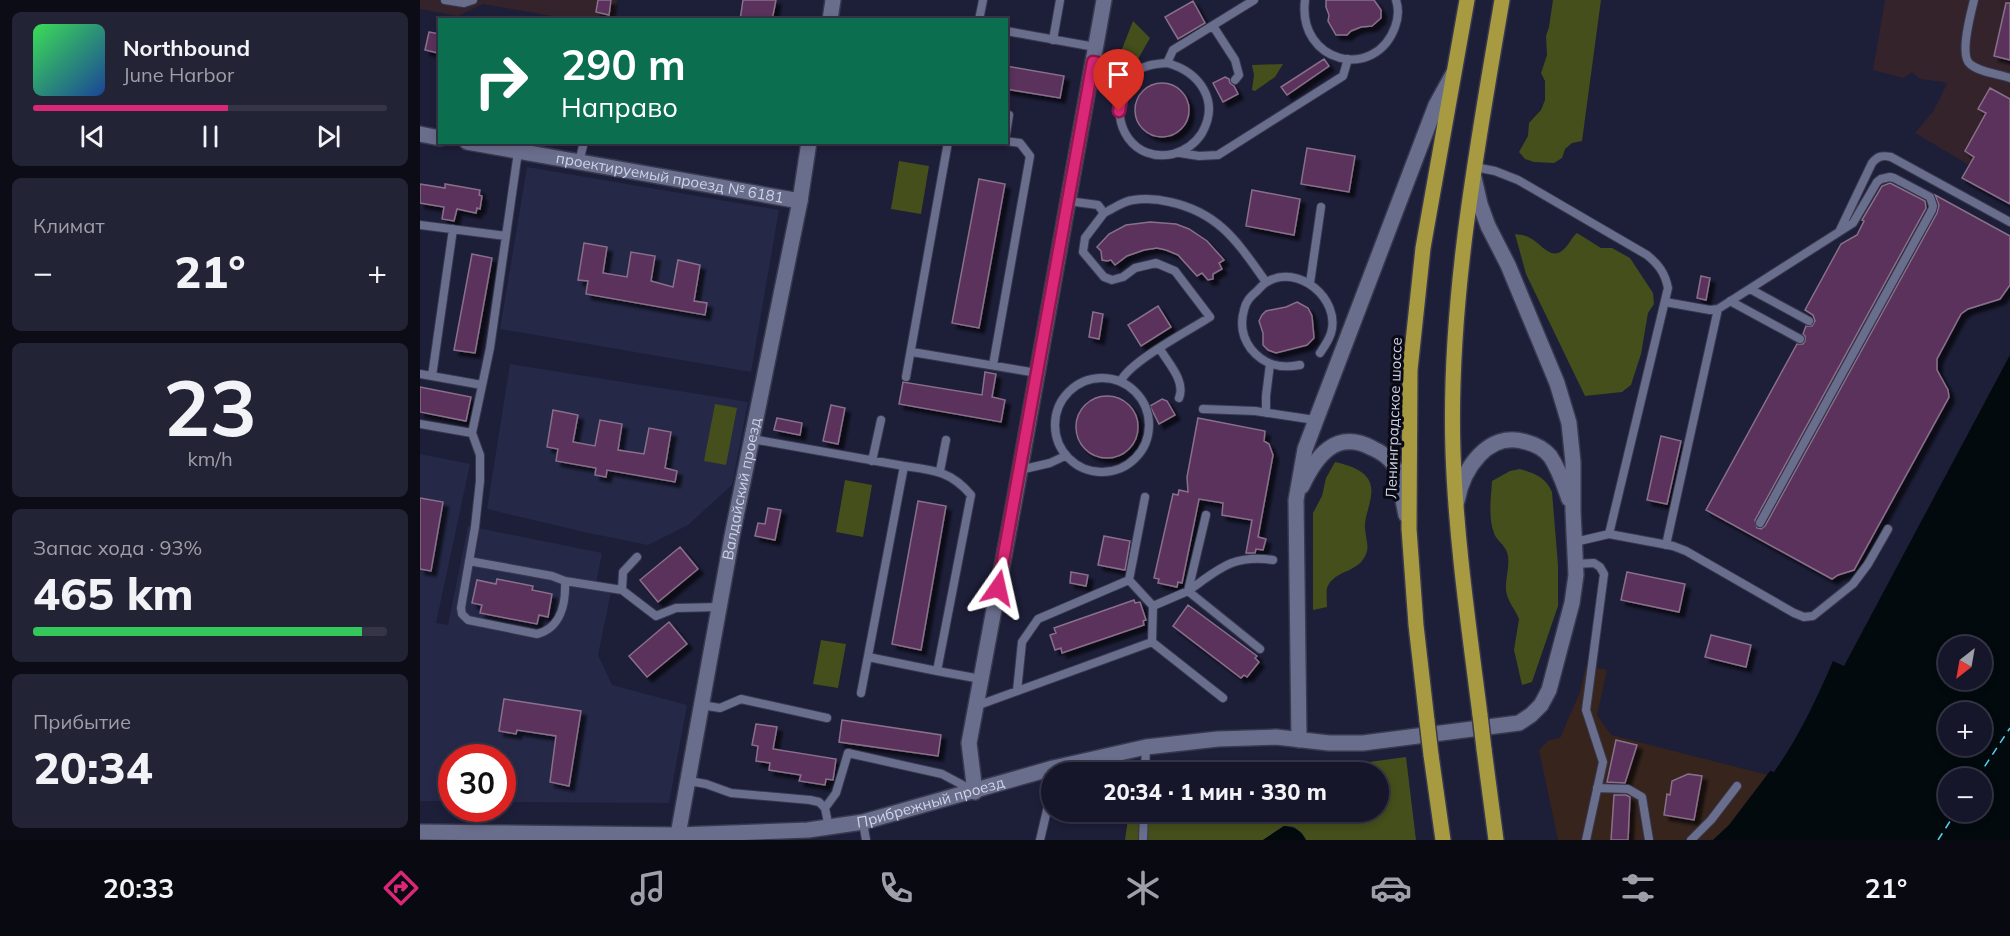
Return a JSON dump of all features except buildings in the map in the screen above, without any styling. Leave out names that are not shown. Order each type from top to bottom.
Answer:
[{"type":"main road","name":"Ленинградское шоссе","points":[[1443,840],[1416,625],[1409,529],[1410,370],[1423,248],[1467,0]]},
{"type":"main road","points":[[1496,840],[1456,506],[1453,451],[1455,352],[1462,271],[1474,171],[1502,0]]},
{"type":"street","points":[[830,18],[833,0]]},
{"type":"street","points":[[975,792],[969,743],[1104,0]]},
{"type":"street","points":[[1299,740],[1296,500],[1305,448],[1436,105],[1454,72]]},
{"type":"street","points":[[420,134],[438,138]]},
{"type":"street","name":"проектируемый проезд № 6181","points":[[477,144],[800,201]]},
{"type":"street","name":"Валдайский проезд","points":[[677,837],[719,607],[800,201],[809,144]]},
{"type":"street","points":[[1474,171],[1480,204],[1488,226],[1508,265],[1557,383],[1569,423],[1573,462],[1573,511]]},
{"type":"street","points":[[1456,506],[1467,469],[1480,454],[1506,438],[1536,445],[1549,455],[1560,473],[1573,511]]},
{"type":"street","points":[[1296,500],[1308,473],[1323,452],[1338,442],[1363,443],[1385,454],[1395,466],[1409,529]]},
{"type":"street","name":"Прибрежный проезд","points":[[1085,762],[1146,747],[1218,739],[1276,737],[1329,743],[1363,743],[1519,723],[1541,705],[1549,690],[1556,667],[1572,603],[1575,564],[1573,511]]},
{"type":"street","name":"Прибрежный проезд","points":[[420,832],[677,837],[829,828],[863,822],[1041,773]]},
{"type":"lane","points":[[445,0],[464,3],[473,0]]},
{"type":"lane","points":[[979,18],[983,0]]},
{"type":"lane","points":[[1053,40],[1060,0]]},
{"type":"lane","points":[[1167,63],[1173,50],[1254,0]]},
{"type":"lane","points":[[1305,0],[1303,14],[1314,43],[1340,58],[1355,59],[1370,55],[1386,44],[1397,20],[1396,3],[1405,0]]},
{"type":"lane","points":[[1974,0],[1965,59],[1971,66],[2010,78]]},
{"type":"lane","points":[[1213,26],[1235,60],[1239,75],[1235,81]]},
{"type":"lane","points":[[1008,31],[1053,40],[1094,55],[1131,75]]},
{"type":"lane","points":[[1180,153],[1191,146],[1206,125],[1207,98],[1201,85],[1180,67],[1167,63],[1142,68],[1131,75],[1122,93],[1119,111],[1121,126],[1128,139],[1151,155],[1165,156],[1180,153],[1199,156],[1218,155],[1343,76],[1348,58]]},
{"type":"lane","points":[[1008,121],[1009,115]]},
{"type":"lane","points":[[993,365],[1030,156],[1020,143],[1008,141]]},
{"type":"lane","points":[[579,162],[584,144]]},
{"type":"lane","points":[[906,377],[948,144]]},
{"type":"lane","points":[[518,152],[490,348],[472,433],[480,455],[480,481],[462,614],[468,621],[537,634],[549,632],[560,615],[565,581]]},
{"type":"lane","points":[[1839,232],[1872,163],[1877,157],[1883,155],[1891,157],[2010,222]]},
{"type":"lane","points":[[1474,171],[1495,171],[1518,180],[1647,255],[1661,267],[1666,279],[1668,288],[1665,302],[1609,534]]},
{"type":"lane","points":[[1665,302],[1710,310],[1718,309],[1856,219],[1877,182],[1885,177],[1894,178],[1930,197],[1932,210],[1760,524]]},
{"type":"lane","points":[[1120,381],[1124,374],[1210,317],[1174,272],[1156,263],[1135,268],[1123,277],[1112,280],[1104,277],[1083,252],[1084,238],[1104,213],[1131,200],[1156,199],[1183,204],[1208,215],[1229,233],[1266,282]]},
{"type":"lane","points":[[1068,201],[1098,206],[1104,213]]},
{"type":"lane","points":[[1310,283],[1321,207]]},
{"type":"lane","points":[[420,225],[506,236]]},
{"type":"lane","points":[[432,376],[453,229]]},
{"type":"lane","points":[[1300,366],[1287,368],[1270,364],[1258,357],[1246,342],[1242,318],[1246,302],[1266,282],[1277,278],[1293,277],[1310,283],[1324,296],[1329,306],[1332,326],[1331,334],[1320,353]]},
{"type":"lane","points":[[1750,289],[1809,321]]},
{"type":"lane","points":[[1730,301],[1800,339]]},
{"type":"lane","points":[[1666,545],[1718,309]]},
{"type":"lane","points":[[1332,326],[1352,329]]},
{"type":"lane","points":[[1160,349],[1180,383],[1182,392],[1179,398]]},
{"type":"lane","points":[[912,352],[1037,373]]},
{"type":"lane","points":[[1266,413],[1270,364]]},
{"type":"lane","points":[[420,374],[482,385]]},
{"type":"lane","points":[[1099,377],[1120,381],[1136,392],[1149,417],[1149,433],[1140,455],[1130,464],[1112,472],[1095,473],[1078,467],[1065,456],[1056,439],[1054,419],[1066,393],[1083,381],[1099,377]]},
{"type":"lane","points":[[1203,409],[1266,413],[1315,420]]},
{"type":"lane","points":[[872,460],[881,420]]},
{"type":"lane","points":[[420,424],[472,433]]},
{"type":"lane","points":[[752,439],[940,471],[960,482],[970,495],[937,671]]},
{"type":"lane","points":[[940,471],[946,440]]},
{"type":"lane","points":[[1020,470],[1050,463],[1065,456]]},
{"type":"lane","points":[[861,693],[904,466]]},
{"type":"lane","points":[[1128,580],[1145,497]]},
{"type":"lane","points":[[1188,591],[1206,515]]},
{"type":"lane","points":[[1575,542],[1609,534],[1686,551],[1794,613],[1809,617],[1819,613],[1859,577],[1888,529]]},
{"type":"lane","points":[[622,590],[623,572],[637,557]]},
{"type":"lane","points":[[1153,606],[1188,591],[1230,562],[1260,558],[1273,560]]},
{"type":"lane","points":[[469,561],[622,590],[656,616],[676,608],[719,607]]},
{"type":"lane","points":[[1575,564],[1594,563],[1604,574],[1586,710],[1603,762],[1586,840]]},
{"type":"lane","points":[[1128,580],[1153,606],[1152,642]]},
{"type":"lane","points":[[1017,691],[1022,642],[1038,619],[1128,580]]},
{"type":"lane","points":[[1188,591],[1260,649]]},
{"type":"lane","points":[[976,706],[1152,642]]},
{"type":"lane","points":[[1152,642],[1223,698]]},
{"type":"lane","points":[[868,657],[981,679]]},
{"type":"lane","points":[[701,705],[720,708],[741,699],[827,718]]},
{"type":"lane","points":[[1145,762],[1146,747]]},
{"type":"lane","points":[[825,808],[836,793],[848,753],[942,774],[975,792]]},
{"type":"lane","points":[[689,781],[731,793],[819,802],[825,808],[829,828]]},
{"type":"lane","points":[[1691,840],[1711,820],[1737,786]]},
{"type":"lane","points":[[1597,788],[1628,789],[1642,797],[1649,840]]},
{"type":"lane","points":[[863,822],[866,840]]},
{"type":"lane","points":[[1040,840],[1044,822]]},
{"type":"lane","points":[[1143,840],[1144,822]]},
{"type":"shaded area","points":[[420,0],[617,0],[614,18],[563,18],[483,4],[458,16],[420,9]]},
{"type":"shaded area","points":[[1885,0],[2010,0],[2010,204],[1962,178],[1969,165],[1915,133],[1934,110],[1947,84],[1920,79],[1912,72],[1903,78],[1873,70]]},
{"type":"shaded area","points":[[527,167],[779,210],[751,372],[500,329]]},
{"type":"shaded area","points":[[2010,355],[2010,840],[1713,840],[1729,825],[1770,771],[1774,772],[1783,759],[1806,718],[1833,661],[1844,666]]},
{"type":"shaded area","points":[[510,364],[748,402],[732,485],[688,525],[648,545],[487,509]]},
{"type":"shaded area","points":[[420,454],[470,464],[436,623],[448,625],[468,526],[602,553],[596,584],[612,587],[598,655],[612,685],[687,705],[669,803],[516,802],[516,744],[438,744],[438,801],[420,801]]},
{"type":"shaded area","points":[[1586,666],[1607,670],[1597,715],[1611,735],[1768,775],[1729,825],[1713,840],[1558,840],[1539,750],[1549,740],[1560,738],[1580,692]]},
{"type":"shaded area","points":[[1284,826],[1297,830],[1306,840],[1263,840]]},
{"type":"green space","points":[[1553,0],[1601,0],[1582,141],[1572,143],[1565,149],[1562,158],[1554,163],[1534,162],[1525,159],[1519,152],[1528,136],[1529,123],[1541,110],[1545,100],[1545,81],[1541,73],[1547,55],[1546,36]]},
{"type":"green space","points":[[1133,21],[1150,38],[1138,59],[1120,54]]},
{"type":"green space","points":[[1283,64],[1275,77],[1255,91],[1252,90],[1254,75],[1252,65]]},
{"type":"green space","points":[[899,161],[929,166],[921,214],[891,209]]},
{"type":"green space","points":[[1577,233],[1601,248],[1612,248],[1630,258],[1653,293],[1654,304],[1648,313],[1641,354],[1631,385],[1622,392],[1585,396],[1526,274],[1515,234],[1528,237],[1550,253],[1555,253],[1564,249]]},
{"type":"green space","points":[[715,404],[737,408],[726,465],[704,461]]},
{"type":"green space","points":[[1335,462],[1355,468],[1370,482],[1371,496],[1365,527],[1367,551],[1359,564],[1331,582],[1327,588],[1327,607],[1313,610],[1313,513],[1322,496],[1326,478]]},
{"type":"green space","points":[[1520,469],[1543,479],[1552,492],[1558,565],[1558,606],[1532,682],[1522,685],[1514,650],[1519,619],[1506,590],[1508,557],[1506,549],[1494,533],[1490,507],[1492,481],[1510,471]]},
{"type":"green space","points":[[845,480],[872,485],[863,537],[836,532]]},
{"type":"green space","points":[[821,640],[846,644],[838,688],[813,684]]},
{"type":"green space","points":[[1406,757],[1416,840],[1306,840],[1302,833],[1294,827],[1284,826],[1263,840],[1125,840],[1128,822],[1389,822],[1389,762],[1369,762]]},
{"type":"ferry route","points":[[1984,768],[2010,728]]},
{"type":"ferry route","points":[[1938,840],[1950,822]]},
{"type":"route","points":[[998,588],[1093,62],[1119,67],[1131,75],[1122,93],[1119,111]]}]
